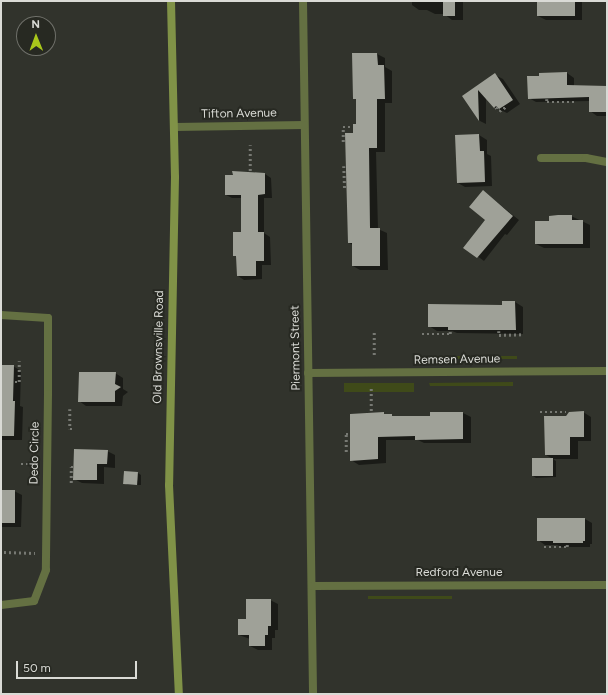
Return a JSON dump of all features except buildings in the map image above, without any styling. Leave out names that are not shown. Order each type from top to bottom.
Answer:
[{"type":"street","name":"Old Brownsville Road","points":[[171,1],[175,127],[169,485],[179,694]]},
{"type":"street","name":"Piermont Street","points":[[303,1],[313,694]]},
{"type":"street","name":"Tifton Avenue","points":[[175,127],[304,125]]},
{"type":"street","points":[[541,158],[586,158],[607,162]]},
{"type":"street","name":"Dedo Circle","points":[[1,315],[48,318],[46,570],[34,601],[1,605]]},
{"type":"street","name":"Remsen Avenue","points":[[308,372],[607,371]]},
{"type":"street","name":"Redford Avenue","points":[[312,586],[607,585]]},
{"type":"path","points":[[547,99],[547,102],[574,102]]},
{"type":"path","points":[[496,107],[499,111],[507,106]]},
{"type":"path","points":[[343,142],[343,127],[352,126]]},
{"type":"path","points":[[250,145],[250,172]]},
{"type":"path","points":[[344,166],[345,190]]},
{"type":"path","points":[[374,330],[374,355]]},
{"type":"path","points":[[422,334],[450,334],[450,330]]},
{"type":"path","points":[[498,331],[499,335],[523,334]]},
{"type":"path","points":[[14,382],[19,382],[19,361]]},
{"type":"path","points":[[371,388],[371,411]]},
{"type":"path","points":[[70,409],[70,430],[74,429]]},
{"type":"path","points":[[540,412],[566,412]]},
{"type":"path","points":[[346,452],[346,434],[349,434]]},
{"type":"path","points":[[21,464],[36,464]]},
{"type":"path","points":[[71,483],[71,467],[74,467]]},
{"type":"path","points":[[544,547],[567,546],[567,544]]},
{"type":"path","points":[[4,552],[35,553]]},
{"type":"green space","points":[[428,356],[517,356],[517,359],[428,359]]},
{"type":"green space","points":[[513,382],[513,386],[430,386],[429,383]]},
{"type":"green space","points":[[344,383],[414,383],[414,392],[344,392]]},
{"type":"green space","points":[[368,596],[452,596],[452,599],[368,599]]}]
